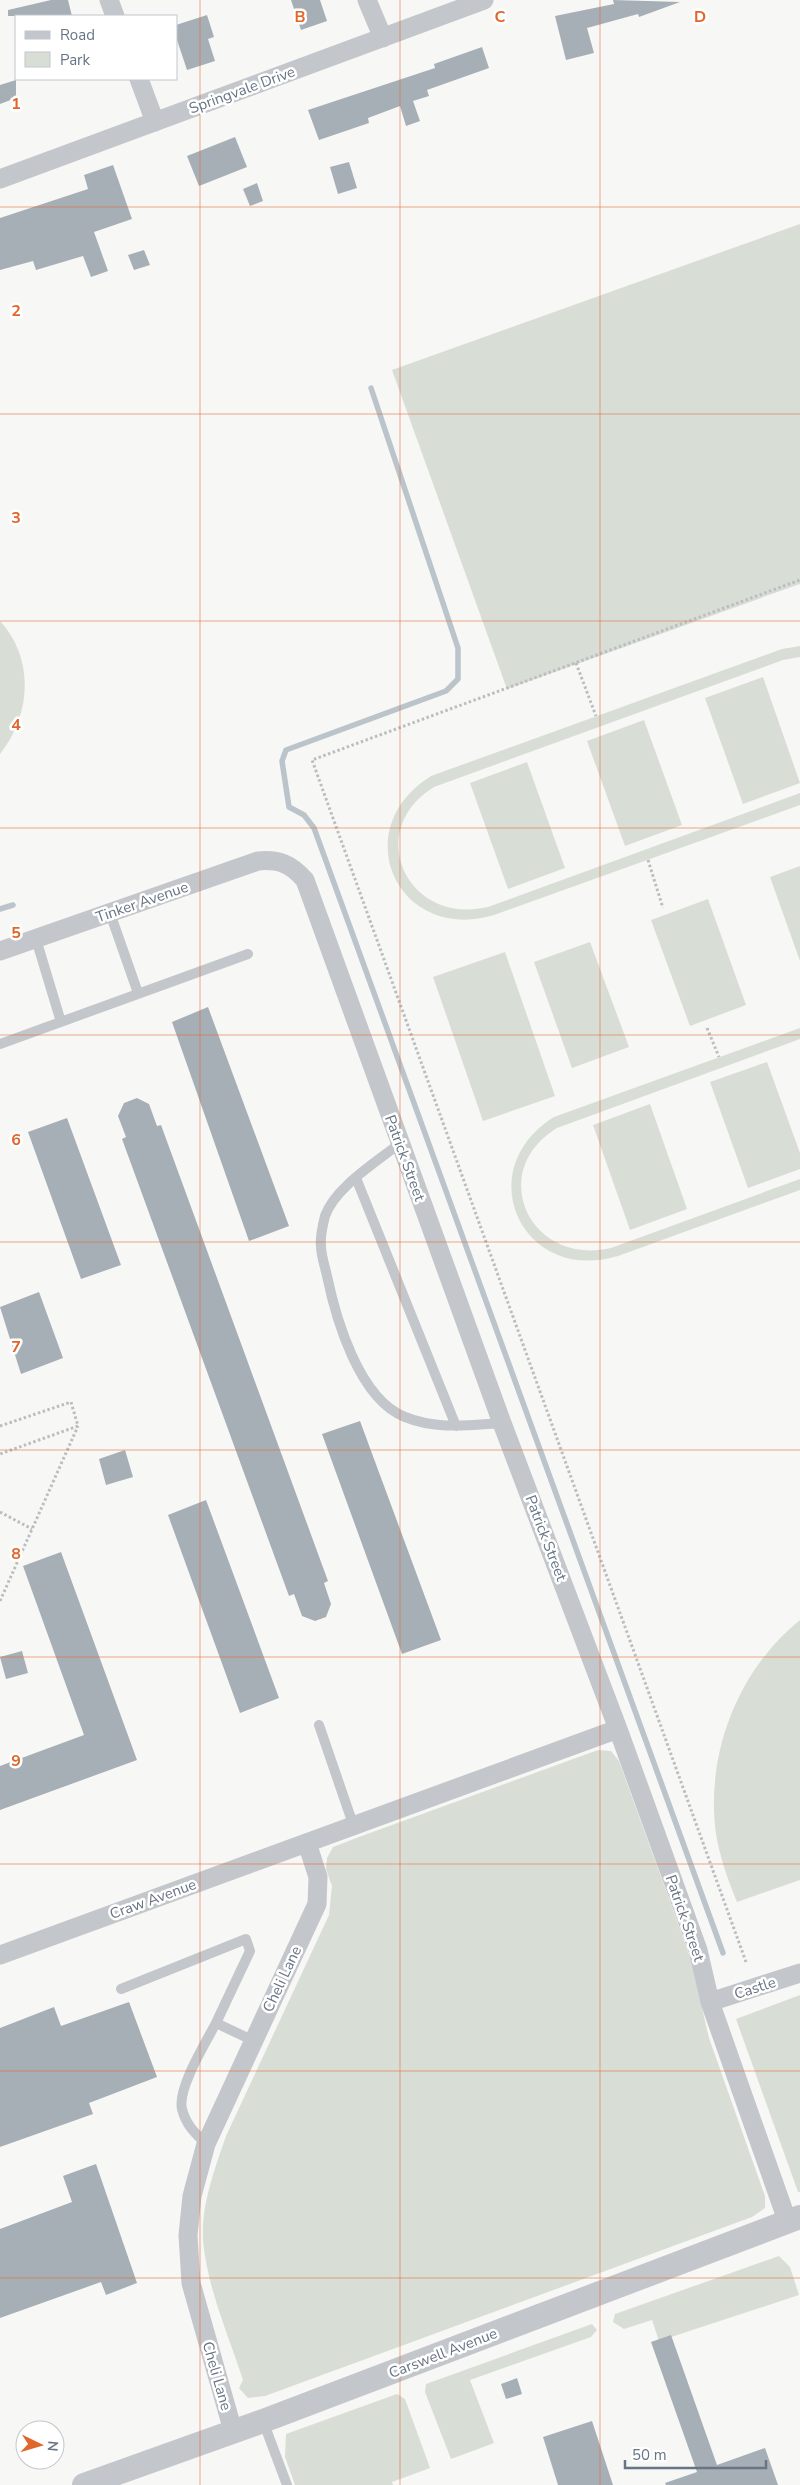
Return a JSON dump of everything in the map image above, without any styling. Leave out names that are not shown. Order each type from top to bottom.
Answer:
[{"type":"street","points":[[109,0],[115,15]]},
{"type":"street","points":[[368,0],[383,38]]},
{"type":"street","name":"Springvale Drive","points":[[0,180],[484,0]]},
{"type":"street","points":[[139,80],[155,122]]},
{"type":"street","name":"Tinker Avenue","points":[[0,952],[258,861],[272,860],[285,862]]},
{"type":"street","name":"Patrick Street","points":[[285,862],[296,870],[309,888],[502,1423],[618,1729],[698,1950],[710,2002],[794,2220]]},
{"type":"street","points":[[307,1844],[618,1729]]},
{"type":"street","name":"Craw Avenue","points":[[0,1955],[307,1844]]},
{"type":"street","name":"Cheli Lane","points":[[232,2431],[191,2283],[188,2235],[192,2196],[206,2144],[317,1904],[319,1891],[318,1877],[307,1844]]},
{"type":"street","name":"Castle","points":[[710,2002],[800,1973]]},
{"type":"street","name":"Carswell Avenue","points":[[84,2485],[263,2421],[794,2220]]},
{"type":"lane","points":[[110,912],[138,993]]},
{"type":"lane","points":[[36,939],[60,1022]]},
{"type":"lane","points":[[0,1044],[248,954]]},
{"type":"lane","points":[[400,1143],[339,1192],[326,1215],[320,1245],[335,1314],[350,1354],[372,1387],[388,1406],[404,1417],[424,1422],[456,1426],[502,1423]]},
{"type":"lane","points":[[356,1178],[456,1426]]},
{"type":"lane","points":[[319,1725],[354,1827]]},
{"type":"lane","points":[[121,1989],[246,1939],[250,1951],[184,2090],[181,2108],[190,2129],[206,2144]]},
{"type":"lane","points":[[216,2023],[254,2041]]},
{"type":"lane","points":[[263,2421],[287,2485]]},
{"type":"path","points":[[746,1962],[312,760],[800,580]]},
{"type":"path","points":[[576,663],[596,716]]},
{"type":"path","points":[[648,860],[663,908]]},
{"type":"path","points":[[707,1028],[719,1058]]},
{"type":"path","points":[[0,1426],[71,1402],[78,1426],[0,1601]]},
{"type":"path","points":[[0,1454],[78,1426]]},
{"type":"path","points":[[0,1512],[32,1529]]},
{"type":"green space","points":[[800,224],[800,584],[507,689],[392,370]]},
{"type":"green space","points":[[0,621],[11,636],[19,652],[24,669],[25,687],[23,705],[18,722],[0,754]]},
{"type":"green space","points":[[800,646],[800,657],[783,660],[434,787],[413,806],[401,827],[399,849],[404,871],[417,889],[435,902],[460,909],[488,907],[800,793],[800,805],[494,915],[460,920],[432,913],[409,898],[394,877],[388,851],[391,825],[405,799],[431,776],[782,649]]},
{"type":"green space","points":[[763,677],[800,783],[743,804],[705,698]]},
{"type":"green space","points":[[644,720],[682,825],[625,846],[587,741]]},
{"type":"green space","points":[[527,762],[565,868],[508,889],[470,783]]},
{"type":"green space","points":[[800,866],[800,961],[770,877]]},
{"type":"green space","points":[[708,899],[746,1005],[690,1026],[651,920]]},
{"type":"green space","points":[[590,942],[629,1047],[572,1068],[534,962]]},
{"type":"green space","points":[[505,952],[555,1096],[483,1121],[433,977]]},
{"type":"green space","points":[[800,1028],[800,1039],[557,1128],[536,1146],[524,1168],[521,1190],[527,1211],[539,1230],[558,1243],[582,1250],[611,1248],[800,1179],[800,1190],[618,1256],[584,1261],[556,1254],[533,1239],[518,1217],[512,1192],[515,1165],[528,1139],[554,1117]]},
{"type":"green space","points":[[767,1062],[800,1153],[800,1169],[748,1188],[710,1082]]},
{"type":"green space","points":[[650,1104],[687,1209],[630,1230],[593,1125]]},
{"type":"green space","points":[[800,1620],[800,1880],[737,1902],[725,1869],[716,1834],[714,1804],[721,1744],[743,1689],[759,1663],[778,1640]]},
{"type":"green space","points":[[598,1750],[611,1751],[619,1761],[690,1957],[709,2038],[765,2196],[765,2208],[752,2217],[265,2396],[248,2398],[239,2388],[243,2380],[219,2312],[209,2276],[203,2240],[204,2213],[217,2161],[226,2136],[329,1915],[332,1886],[326,1869],[327,1858],[333,1847]]},
{"type":"green space","points":[[800,1995],[800,2192],[798,2192],[736,2019]]},
{"type":"green space","points":[[779,2256],[790,2267],[799,2295],[659,2341],[652,2320],[624,2329],[613,2322],[615,2314]]},
{"type":"green space","points":[[592,2324],[597,2330],[591,2337],[470,2380],[494,2443],[451,2459],[425,2392],[426,2384]]},
{"type":"green space","points":[[397,2394],[405,2399],[430,2468],[392,2482],[393,2485],[295,2485],[285,2457],[286,2434]]},
{"type":"building","points":[[51,0],[68,0],[72,15],[8,16],[8,10]]},
{"type":"building","points":[[291,0],[320,0],[327,21],[301,30]]},
{"type":"building","points":[[613,0],[680,2],[639,17],[638,14],[587,28],[594,53],[566,60],[555,16],[614,4]]},
{"type":"building","points":[[207,15],[214,37],[208,39],[215,61],[187,70],[178,43],[178,24]]},
{"type":"building","points":[[482,47],[489,68],[427,90],[429,96],[413,101],[420,121],[406,126],[400,106],[368,118],[369,123],[319,140],[308,110],[435,68],[434,64]]},
{"type":"building","points":[[16,80],[16,98],[0,104],[0,85]]},
{"type":"building","points":[[235,137],[247,167],[199,186],[187,156]]},
{"type":"building","points":[[349,162],[357,188],[338,194],[330,167]]},
{"type":"building","points":[[113,165],[132,219],[94,232],[108,271],[91,277],[83,256],[36,270],[33,261],[0,270],[0,218],[88,189],[84,175]]},
{"type":"building","points":[[257,183],[263,201],[250,206],[243,189]]},
{"type":"building","points":[[144,250],[150,265],[134,270],[128,255]]},
{"type":"building","points":[[208,1007],[289,1226],[249,1241],[172,1022]]},
{"type":"building","points":[[137,1098],[149,1104],[157,1126],[161,1125],[328,1581],[324,1583],[331,1604],[326,1617],[315,1621],[302,1616],[294,1594],[289,1596],[122,1139],[126,1137],[118,1116],[124,1103]]},
{"type":"building","points":[[67,1118],[121,1265],[81,1279],[28,1132]]},
{"type":"building","points":[[39,1292],[63,1358],[21,1374],[0,1307]]},
{"type":"building","points":[[360,1421],[441,1640],[402,1654],[322,1434]]},
{"type":"building","points":[[125,1450],[133,1477],[106,1485],[99,1459]]},
{"type":"building","points":[[206,1500],[279,1698],[240,1713],[168,1515]]},
{"type":"building","points":[[61,1552],[137,1760],[0,1810],[0,1766],[84,1735],[23,1566]]},
{"type":"building","points":[[22,1651],[28,1673],[6,1679],[0,1657]]},
{"type":"building","points":[[129,2002],[157,2077],[89,2103],[93,2114],[0,2147],[0,2028],[54,2007],[61,2026]]},
{"type":"building","points":[[96,2164],[137,2283],[106,2295],[101,2282],[0,2318],[0,2229],[72,2202],[63,2176]]},
{"type":"building","points":[[671,2335],[717,2465],[765,2448],[778,2485],[666,2485],[665,2483],[697,2472],[651,2342]]},
{"type":"building","points":[[517,2378],[522,2394],[506,2399],[501,2384]]},
{"type":"building","points":[[592,2421],[613,2485],[558,2485],[543,2437]]},
{"type":"waterway","points":[[371,388],[458,648],[458,679],[446,691],[286,750],[282,761],[289,807],[304,815],[314,828],[723,1953]]},
{"type":"waterway","points":[[0,909],[13,905]]}]
